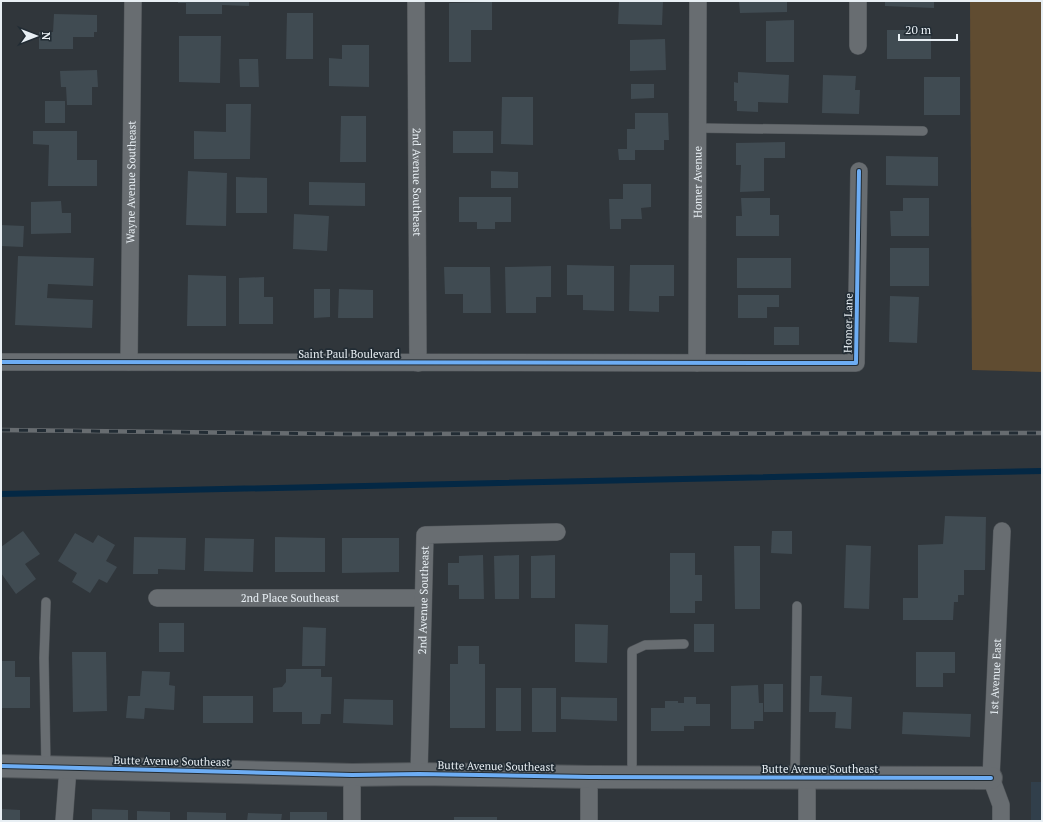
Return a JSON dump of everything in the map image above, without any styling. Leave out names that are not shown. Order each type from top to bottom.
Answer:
[{"type":"street","name":"Wayne Avenue Southeast","points":[[129,362],[133,1]]},
{"type":"street","name":"2nd Avenue Southeast","points":[[416,1],[418,363]]},
{"type":"street","name":"Homer Avenue","points":[[697,363],[698,1]]},
{"type":"street","points":[[858,1],[858,46]]},
{"type":"street","name":"Homer Lane","points":[[697,363],[856,363],[859,172]]},
{"type":"street","name":"Saint Paul Boulevard","points":[[1,362],[697,363]]},
{"type":"street","name":"1st Avenue East","points":[[1001,821],[1001,805],[991,778],[1002,531]]},
{"type":"street","name":"2nd Avenue Southeast","points":[[418,774],[425,535],[558,532]]},
{"type":"street","name":"2nd Place Southeast","points":[[157,598],[423,598]]},
{"type":"street","name":"Butte Avenue Southeast","points":[[1,766],[352,775],[418,774],[589,777],[991,778]]},
{"type":"street","points":[[64,821],[68,768]]},
{"type":"street","points":[[352,775],[352,821]]},
{"type":"street","points":[[589,777],[589,821]]},
{"type":"street","points":[[801,778],[807,821]]},
{"type":"lane","points":[[698,128],[923,131]]},
{"type":"lane","points":[[46,602],[44,658],[46,767]]},
{"type":"lane","points":[[797,606],[801,778]]},
{"type":"lane","points":[[632,777],[632,651],[645,646],[684,644]]},
{"type":"shaded area","points":[[970,1],[1042,1],[1042,372],[972,370]]},
{"type":"shaded area","points":[[1031,782],[1042,782],[1042,821],[1031,821]]},
{"type":"building","points":[[178,1],[249,1],[249,6],[222,5],[222,14],[186,14],[186,3],[178,3]]},
{"type":"building","points":[[619,1],[663,1],[662,25],[618,24]]},
{"type":"building","points":[[739,1],[787,1],[787,12],[740,13]]},
{"type":"building","points":[[885,1],[934,1],[934,8],[885,6]]},
{"type":"building","points":[[492,2],[492,30],[471,30],[471,62],[449,62],[449,3]]},
{"type":"building","points":[[287,13],[313,13],[313,59],[286,59]]},
{"type":"building","points":[[54,14],[97,15],[97,32],[94,32],[94,37],[73,37],[73,49],[39,49],[39,32],[53,32]]},
{"type":"building","points":[[794,20],[794,62],[766,62],[766,21]]},
{"type":"building","points":[[887,30],[931,30],[931,59],[887,59]]},
{"type":"building","points":[[179,36],[221,36],[220,83],[179,82]]},
{"type":"building","points":[[665,39],[666,70],[630,71],[630,40]]},
{"type":"building","points":[[342,45],[369,45],[369,87],[329,86],[329,58],[342,59]]},
{"type":"building","points":[[239,59],[258,59],[259,87],[240,87]]},
{"type":"building","points":[[97,70],[98,87],[92,87],[92,105],[67,105],[66,87],[61,87],[60,71]]},
{"type":"building","points":[[738,72],[789,75],[788,103],[758,102],[758,112],[737,111],[737,101],[734,101],[734,82],[738,83]]},
{"type":"building","points":[[823,75],[856,76],[855,90],[860,90],[859,114],[822,113]]},
{"type":"building","points":[[924,77],[960,77],[960,115],[924,115]]},
{"type":"building","points":[[631,84],[654,84],[654,98],[631,99]]},
{"type":"building","points":[[502,97],[533,97],[533,145],[501,144]]},
{"type":"building","points":[[45,101],[65,101],[65,123],[45,123]]},
{"type":"building","points":[[226,104],[251,104],[250,159],[194,159],[194,131],[226,132]]},
{"type":"building","points":[[635,113],[668,113],[669,140],[664,140],[664,150],[635,150],[635,160],[619,160],[618,149],[627,149],[627,129],[635,129]]},
{"type":"building","points":[[341,116],[366,116],[366,162],[340,162]]},
{"type":"building","points":[[33,131],[77,131],[77,160],[97,160],[97,186],[48,186],[49,145],[33,144]]},
{"type":"building","points":[[453,131],[493,131],[493,153],[453,153]]},
{"type":"building","points":[[785,142],[785,158],[764,158],[764,191],[740,192],[741,165],[736,165],[736,143]]},
{"type":"building","points":[[886,156],[938,157],[938,186],[886,185]]},
{"type":"building","points":[[188,171],[227,173],[226,226],[186,225]]},
{"type":"building","points":[[491,171],[518,172],[518,188],[491,188]]},
{"type":"building","points":[[236,177],[267,178],[267,213],[236,213]]},
{"type":"building","points":[[309,182],[365,183],[365,206],[309,205]]},
{"type":"building","points":[[623,184],[651,184],[651,207],[641,208],[642,219],[621,219],[621,229],[610,229],[609,199],[623,199]]},
{"type":"building","points":[[459,197],[511,197],[511,222],[495,222],[495,229],[477,229],[477,222],[459,222]]},
{"type":"building","points":[[741,198],[770,198],[770,215],[779,215],[779,236],[736,236],[736,216],[742,216]]},
{"type":"building","points":[[903,198],[929,198],[929,236],[891,236],[890,211],[903,211]]},
{"type":"building","points":[[61,201],[62,213],[71,213],[71,233],[31,234],[31,202]]},
{"type":"building","points":[[294,214],[329,216],[327,251],[293,249]]},
{"type":"building","points":[[1,225],[24,226],[23,247],[1,246]]},
{"type":"building","points":[[890,248],[929,248],[929,286],[890,286]]},
{"type":"building","points":[[18,256],[94,258],[93,286],[48,284],[47,298],[93,300],[92,328],[15,325]]},
{"type":"building","points":[[737,258],[791,258],[791,288],[737,288]]},
{"type":"building","points":[[567,265],[614,266],[614,311],[583,310],[583,295],[567,295]]},
{"type":"building","points":[[630,265],[674,265],[674,296],[659,296],[659,312],[629,311]]},
{"type":"building","points":[[551,266],[551,297],[536,297],[536,313],[506,313],[505,267]]},
{"type":"building","points":[[444,267],[490,267],[491,313],[463,313],[463,294],[445,294]]},
{"type":"building","points":[[188,275],[226,276],[226,326],[187,326]]},
{"type":"building","points":[[264,277],[264,297],[273,297],[273,324],[239,324],[239,278]]},
{"type":"building","points":[[314,289],[330,289],[330,317],[314,318]]},
{"type":"building","points":[[339,289],[373,290],[373,318],[338,318]]},
{"type":"building","points":[[738,295],[779,295],[779,307],[767,307],[767,318],[738,318]]},
{"type":"building","points":[[890,296],[919,297],[917,343],[889,342]]},
{"type":"building","points":[[774,327],[799,327],[799,345],[774,345]]},
{"type":"building","points":[[945,516],[986,517],[985,570],[964,570],[964,595],[958,595],[958,602],[954,602],[953,620],[903,620],[903,598],[918,598],[918,545],[943,544]]},
{"type":"building","points":[[23,531],[40,554],[25,564],[36,579],[16,594],[1,573],[1,547]]},
{"type":"building","points":[[772,531],[792,531],[792,554],[771,553]]},
{"type":"building","points":[[75,533],[93,543],[98,535],[115,545],[106,561],[117,567],[107,583],[99,579],[90,593],[72,582],[77,573],[58,561]]},
{"type":"building","points":[[134,537],[186,538],[185,570],[158,569],[158,574],[133,574]]},
{"type":"building","points":[[275,537],[325,538],[325,572],[275,572]]},
{"type":"building","points":[[205,538],[254,539],[253,572],[204,571]]},
{"type":"building","points":[[342,538],[399,538],[399,572],[342,573]]},
{"type":"building","points":[[846,545],[871,546],[869,609],[844,608]]},
{"type":"building","points":[[734,546],[760,546],[760,609],[735,609]]},
{"type":"building","points":[[670,553],[695,553],[695,575],[702,575],[702,601],[695,601],[695,613],[670,613]]},
{"type":"building","points":[[483,555],[484,599],[459,599],[459,585],[448,585],[448,563],[459,563],[459,556]]},
{"type":"building","points":[[519,555],[519,599],[495,599],[494,556]]},
{"type":"building","points":[[555,555],[555,598],[531,598],[531,556]]},
{"type":"building","points":[[159,623],[184,623],[184,652],[159,652]]},
{"type":"building","points":[[575,624],[608,625],[607,663],[575,662]]},
{"type":"building","points":[[694,624],[714,624],[714,652],[694,652]]},
{"type":"building","points":[[303,627],[326,628],[325,666],[302,666]]},
{"type":"building","points":[[458,646],[479,646],[479,664],[485,664],[485,728],[450,728],[450,664],[458,664]]},
{"type":"building","points":[[72,652],[106,652],[107,711],[73,712]]},
{"type":"building","points":[[916,652],[955,652],[955,673],[943,673],[943,687],[916,687]]},
{"type":"building","points":[[1,661],[15,661],[15,677],[30,677],[30,708],[1,708]]},
{"type":"building","points":[[286,669],[321,669],[321,677],[332,677],[331,714],[321,714],[320,724],[302,724],[302,712],[273,712],[273,688],[282,687],[286,682]]},
{"type":"building","points":[[142,671],[170,672],[169,685],[175,686],[174,710],[145,708],[144,719],[126,718],[128,696],[140,696]]},
{"type":"building","points":[[810,676],[822,676],[821,695],[852,697],[851,729],[835,728],[836,712],[809,712]]},
{"type":"building","points":[[764,684],[783,684],[783,712],[764,712]]},
{"type":"building","points":[[758,685],[759,703],[763,703],[763,721],[754,721],[754,729],[731,729],[731,686]]},
{"type":"building","points":[[496,688],[521,688],[521,731],[496,731]]},
{"type":"building","points":[[532,688],[556,688],[556,732],[532,732]]},
{"type":"building","points":[[203,696],[253,696],[253,723],[203,723]]},
{"type":"building","points":[[561,697],[617,698],[617,721],[561,719]]},
{"type":"building","points":[[684,697],[696,697],[696,704],[710,704],[710,726],[684,726],[684,731],[651,731],[651,708],[665,708],[665,701],[678,701],[678,703],[684,703]]},
{"type":"building","points":[[344,699],[393,700],[393,725],[343,723]]},
{"type":"building","points":[[903,712],[971,714],[970,737],[902,734]]},
{"type":"building","points":[[1,809],[20,810],[20,821],[1,821]]},
{"type":"building","points":[[92,809],[128,810],[128,821],[92,821]]},
{"type":"building","points":[[137,811],[170,812],[170,821],[137,821]]},
{"type":"building","points":[[187,812],[226,813],[226,821],[187,821]]},
{"type":"building","points":[[290,812],[327,812],[327,821],[290,821]]},
{"type":"building","points":[[248,813],[282,814],[281,821],[247,821]]},
{"type":"building","points":[[454,817],[497,817],[497,821],[454,821]]},
{"type":"waterway","points":[[1,494],[1042,471]]},
{"type":"railway","points":[[1,430],[346,434],[1042,433]]},
{"type":"cycle path","points":[[1,362],[856,363],[859,171]]},
{"type":"cycle path","points":[[1,766],[352,775],[419,774],[589,777],[991,778]]}]
